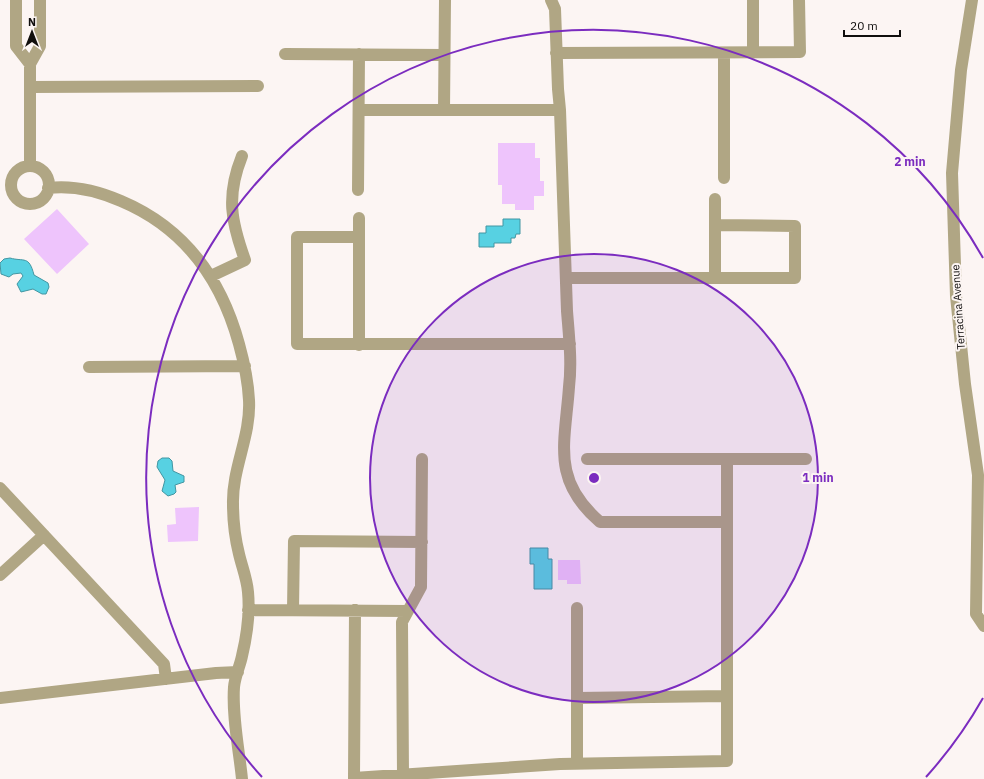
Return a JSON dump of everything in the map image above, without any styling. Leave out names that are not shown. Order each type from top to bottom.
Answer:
[{"type":"street","points":[[16,0],[16,46],[30,64]]},
{"type":"street","points":[[30,166],[30,64],[40,46],[40,0]]},
{"type":"street","points":[[444,0],[444,110]]},
{"type":"street","points":[[753,0],[753,53]]},
{"type":"street","points":[[556,53],[800,52],[799,0]]},
{"type":"street","name":"Terracina Avenue","points":[[972,0],[961,70],[952,173],[956,296],[965,384],[978,475],[976,614],[984,626]]},
{"type":"street","points":[[555,3],[570,344],[569,388],[563,432],[566,471],[573,493],[584,508],[600,522],[727,522]]},
{"type":"street","points":[[724,53],[724,178]]},
{"type":"street","points":[[285,54],[444,55]]},
{"type":"street","points":[[358,190],[359,54]]},
{"type":"street","points":[[30,87],[258,86]]},
{"type":"street","points":[[359,110],[560,110]]},
{"type":"street","points":[[211,276],[245,260],[233,223],[231,208],[234,179],[242,156]]},
{"type":"street","points":[[30,166],[36,167],[46,175],[48,188],[41,200],[34,203],[26,203],[19,200],[6,188],[16,173],[22,168],[30,166]]},
{"type":"street","points":[[48,188],[66,186],[89,191],[113,197],[138,208],[176,235],[196,256],[211,276],[229,311],[245,366],[249,400],[248,428],[237,466],[233,487],[239,553],[248,592],[247,630],[234,685],[234,705],[242,779]]},
{"type":"street","points":[[715,199],[715,278]]},
{"type":"street","points":[[359,218],[359,345]]},
{"type":"street","points":[[566,278],[795,278],[795,226],[715,225]]},
{"type":"street","points":[[359,237],[297,237],[297,344],[570,344]]},
{"type":"street","points":[[89,367],[245,366]]},
{"type":"street","points":[[403,775],[402,622],[421,586],[422,459]]},
{"type":"street","points":[[587,459],[806,459]]},
{"type":"street","points":[[355,610],[354,778],[577,763],[727,761],[727,459]]},
{"type":"street","points":[[0,488],[164,664],[166,679]]},
{"type":"street","points":[[0,575],[44,535]]},
{"type":"street","points":[[293,610],[294,541],[422,542]]},
{"type":"street","points":[[577,608],[577,763]]},
{"type":"street","points":[[248,610],[408,611]]},
{"type":"street","points":[[0,698],[238,672]]},
{"type":"street","points":[[577,698],[727,696]]},
{"type":"water","points":[[503,219],[520,219],[520,234],[516,234],[515,238],[511,238],[511,243],[494,243],[494,247],[479,247],[479,233],[486,233],[486,226],[503,226]]},
{"type":"water","points":[[10,258],[25,260],[30,264],[34,275],[48,283],[49,287],[46,294],[42,294],[33,289],[21,292],[17,284],[23,276],[21,273],[13,274],[9,277],[1,274],[0,263],[4,259]]},
{"type":"water","points":[[162,458],[169,458],[172,461],[173,471],[184,476],[184,482],[175,485],[176,492],[168,496],[162,491],[165,480],[157,467],[158,461]]},
{"type":"water","points":[[530,548],[548,548],[548,559],[552,559],[552,589],[534,589],[534,564],[530,564]]},
{"type":"building","points":[[498,143],[535,143],[535,158],[540,158],[540,181],[544,181],[544,196],[534,196],[534,210],[515,210],[515,204],[502,204],[502,185],[498,185]]},
{"type":"building","points":[[57,209],[89,244],[57,274],[24,239]]},
{"type":"building","points":[[199,507],[198,541],[168,542],[167,525],[176,524],[175,508]]},
{"type":"building","points":[[558,560],[580,560],[581,584],[567,584],[567,580],[558,580]]}]
